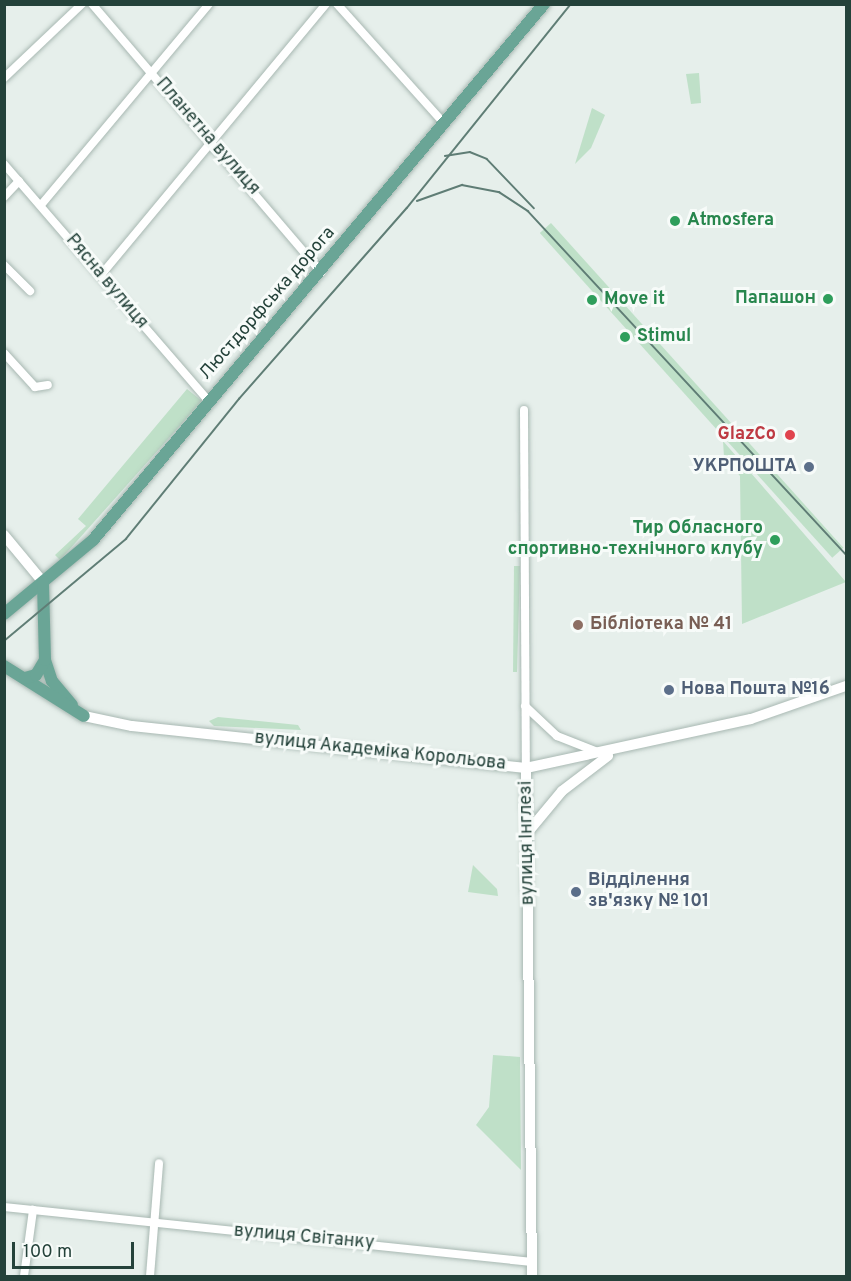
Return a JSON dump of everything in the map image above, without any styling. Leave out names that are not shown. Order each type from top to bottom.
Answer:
[{"type":"main road","name":"Люстдорфська дорога","points":[[4,614],[93,540],[208,400],[321,272],[443,122],[544,4]]},
{"type":"main road","points":[[4,535],[43,582],[45,660],[52,681],[84,716]]},
{"type":"main road","points":[[25,678],[36,675],[45,660]]},
{"type":"main road","points":[[4,666],[84,716]]},
{"type":"main road","name":"вулиця Академіка Корольова","points":[[84,716],[132,726],[526,768],[611,753],[759,717],[846,686]]},
{"type":"main road","points":[[528,832],[562,791],[611,753]]},
{"type":"main road","name":"вулиця Інглезі","points":[[526,768],[532,1276]]},
{"type":"street","points":[[4,78],[82,4]]},
{"type":"street","name":"Планетна вулиця","points":[[92,4],[213,142],[321,272]]},
{"type":"street","points":[[40,205],[209,4]]},
{"type":"street","points":[[101,275],[326,4]]},
{"type":"street","points":[[337,4],[443,122]]},
{"type":"street","name":"Рясна вулиця","points":[[4,164],[208,400]]},
{"type":"street","points":[[4,197],[19,181]]},
{"type":"street","points":[[4,265],[30,291]]},
{"type":"street","points":[[4,353],[35,387],[48,385]]},
{"type":"street","name":"вулиця Інглезі","points":[[524,410],[526,768]]},
{"type":"street","points":[[525,706],[557,736],[611,753]]},
{"type":"street","points":[[150,1276],[156,1226],[159,1163]]},
{"type":"street","name":"вулиця Світанку","points":[[4,1207],[156,1226],[532,1262]]},
{"type":"street","points":[[24,1276],[33,1210]]},
{"type":"green space","points":[[699,73],[701,103],[691,104],[686,74]]},
{"type":"green space","points":[[592,108],[605,115],[591,148],[575,164]]},
{"type":"green space","points":[[551,223],[843,548],[832,558],[540,233]]},
{"type":"green space","points":[[187,389],[202,401],[60,560],[55,555],[86,526],[78,519]]},
{"type":"green space","name":"Тир Обласного спортивно-технічного клубу","points":[[723,441],[846,582],[742,624],[740,476],[724,457]]},
{"type":"green space","points":[[514,566],[520,566],[517,672],[513,672]]},
{"type":"green space","points":[[218,717],[298,725],[301,730],[214,726],[209,721]]},
{"type":"green space","points":[[473,865],[497,889],[498,896],[468,892]]},
{"type":"green space","points":[[493,1055],[520,1057],[521,1170],[476,1125],[489,1107]]},
{"type":"tram line","points":[[4,641],[126,539],[239,399],[407,208],[571,4]]},
{"type":"tram line","points":[[445,156],[470,152],[487,159],[534,208]]},
{"type":"tram line","points":[[417,201],[462,185],[499,192],[528,211],[846,555]]},
{"type":"place","name":"Atmosfera","points":[[675,221]]},
{"type":"place","name":"Папашон","points":[[828,299]]},
{"type":"place","name":"Move it","points":[[592,300]]},
{"type":"place","name":"Stimul","points":[[625,337]]},
{"type":"place","name":"GlazCo","points":[[790,435]]},
{"type":"place","name":"УКРПОШТА","points":[[809,467]]},
{"type":"place","name":"Тир Обласного спортивно-технічного клубу","points":[[775,540]]},
{"type":"place","name":"Бібліотека № 41","points":[[578,625]]},
{"type":"place","name":"Нова Пошта №16","points":[[669,690]]},
{"type":"place","name":"Відділення зв'язку № 101","points":[[576,892]]}]
